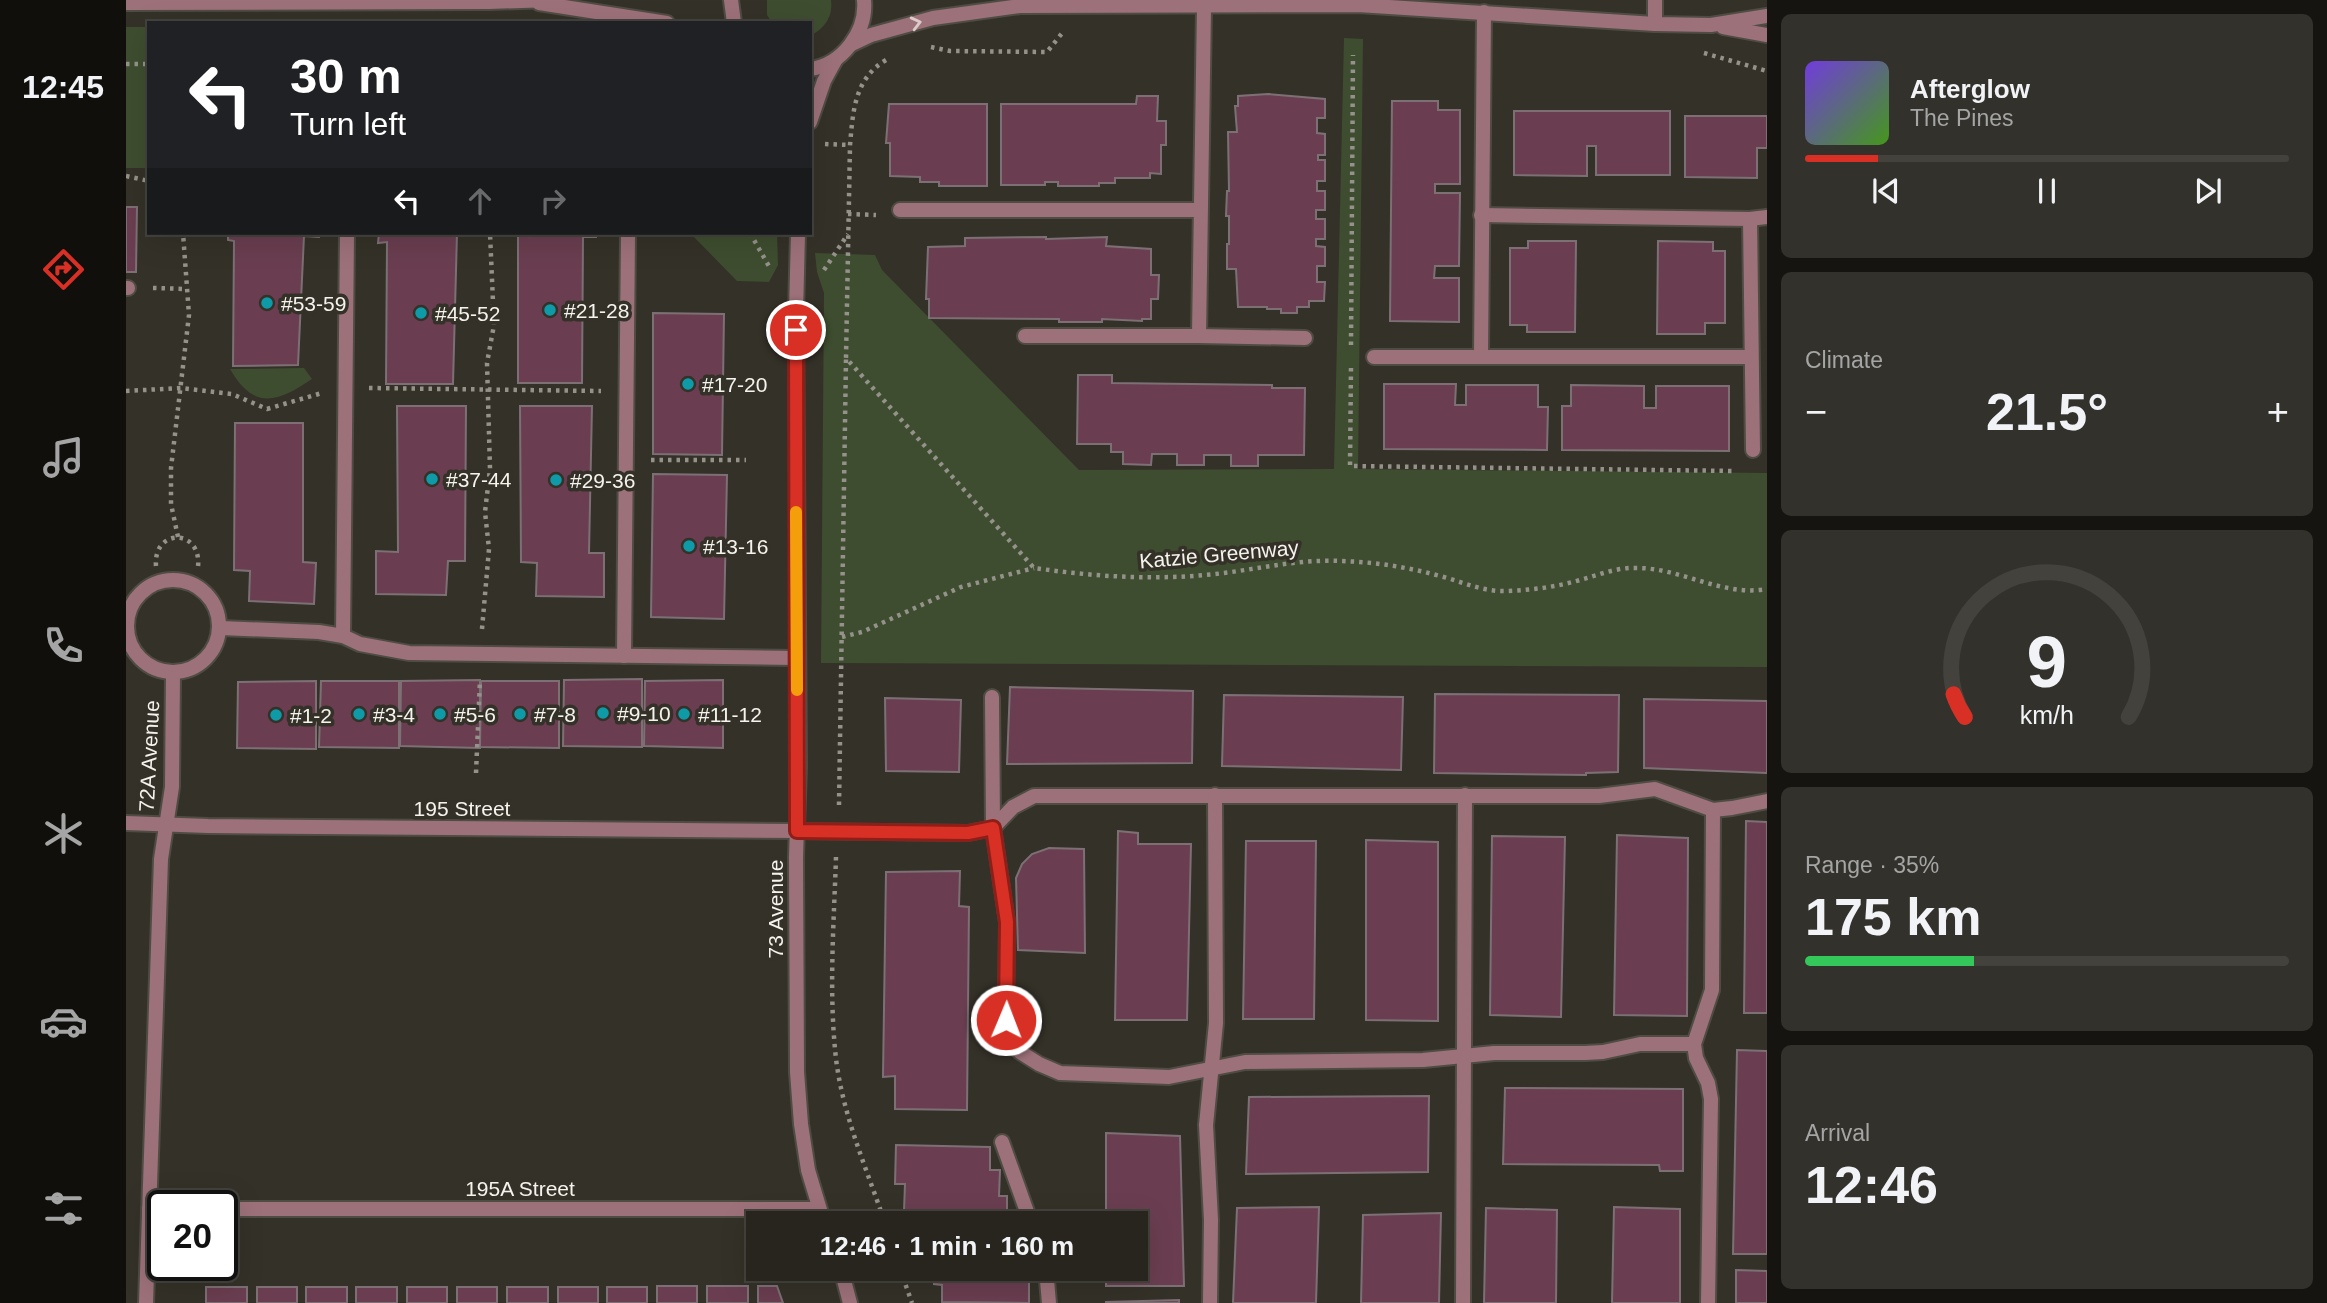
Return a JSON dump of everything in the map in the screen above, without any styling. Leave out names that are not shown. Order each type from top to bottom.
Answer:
[{"type":"street","points":[[130,2],[550,0]]},
{"type":"street","points":[[731,0],[734,21]]},
{"type":"street","points":[[812,116],[824,81],[836,59],[852,44],[861,26],[864,0]]},
{"type":"street","points":[[995,0],[1020,6]]},
{"type":"street","points":[[1655,0],[1655,24]]},
{"type":"street","points":[[534,2],[654,21]]},
{"type":"street","points":[[852,44],[882,32],[933,18],[1020,6],[1359,5],[1655,24],[1711,25],[1767,36]]},
{"type":"street","points":[[1199,335],[1204,6]]},
{"type":"street","points":[[1481,357],[1484,12]]},
{"type":"street","points":[[1711,25],[1767,16]]},
{"type":"street","points":[[812,68],[836,59]]},
{"type":"street","points":[[900,210],[1199,210]]},
{"type":"street","points":[[1481,215],[1750,219],[1767,217]]},
{"type":"street","points":[[1750,219],[1752,450]]},
{"type":"street","points":[[343,636],[347,235]]},
{"type":"street","points":[[624,656],[628,235]]},
{"type":"street","name":"73 Avenue","points":[[796,235],[797,1072],[804,1147],[818,1209]]},
{"type":"street","points":[[1025,335],[1305,338]]},
{"type":"street","points":[[1374,357],[1751,357]]},
{"type":"street","name":"72A Avenue","points":[[179,579],[202,589],[211,599],[218,612],[220,628],[218,641],[211,654],[187,671],[173,673],[159,671],[146,664],[136,654],[126,627],[128,612],[145,589],[158,582],[179,579]]},
{"type":"street","points":[[220,628],[306,631],[343,636],[360,644],[409,653],[796,658]]},
{"type":"street","name":"72A Avenue","points":[[156,1190],[161,859],[172,787],[173,673]]},
{"type":"street","points":[[992,697],[993,828],[1007,922],[1006,1020],[1010,1039],[1020,1052],[1039,1064],[1060,1073],[1169,1077],[1245,1062],[1423,1060],[1494,1053],[1603,1052],[1640,1044],[1694,1044]]},
{"type":"street","points":[[993,828],[1013,807],[1034,796],[1599,796],[1655,789],[1713,810],[1767,801]]},
{"type":"street","points":[[1210,1303],[1211,1220],[1206,1125],[1216,1023],[1215,795]]},
{"type":"street","points":[[1463,1303],[1465,795]]},
{"type":"street","points":[[1708,1303],[1711,1099],[1708,1083],[1696,1058],[1694,1044],[1712,990],[1713,810]]},
{"type":"street","name":"195 Street","points":[[126,823],[208,827],[968,833],[993,828]]},
{"type":"street","points":[[1002,1142],[1027,1211]]},
{"type":"street","name":"195A Street","points":[[238,1209],[818,1209]]},
{"type":"street","name":"72A Avenue","points":[[146,1303],[148,1281]]},
{"type":"street","points":[[844,1281],[850,1303]]},
{"type":"street","points":[[1047,1281],[1049,1303]]},
{"type":"path","points":[[922,49],[933,47],[950,51],[1047,52]]},
{"type":"path","points":[[1704,53],[1767,71]]},
{"type":"path","points":[[1353,55],[1350,466],[1739,471]]},
{"type":"path","points":[[839,810],[850,145],[853,110],[858,93],[876,66],[893,56]]},
{"type":"path","points":[[126,64],[147,64]]},
{"type":"path","points":[[819,143],[850,145]]},
{"type":"path","points":[[126,176],[147,181]]},
{"type":"path","points":[[178,537],[172,504],[172,468],[189,315],[183,235]]},
{"type":"path","points":[[477,773],[481,654],[489,549],[485,512],[490,469],[487,363],[494,326],[490,235]]},
{"type":"path","points":[[127,288],[187,289]]},
{"type":"path","points":[[842,637],[862,632],[961,587],[1034,568],[846,358]]},
{"type":"path","points":[[126,391],[181,387],[232,394],[267,409],[345,387],[626,391]]},
{"type":"path","points":[[626,461],[746,460]]},
{"type":"path","points":[[156,566],[159,547],[164,541],[178,537],[184,538],[195,547],[198,567]]},
{"type":"path","name":"Katzie Greenway","points":[[1034,568],[1085,575],[1157,578],[1223,573],[1289,563],[1338,561],[1391,564],[1443,577],[1472,588],[1503,591],[1539,589],[1607,571],[1636,568],[1665,571],[1737,590],[1767,589]]},
{"type":"path","points":[[836,857],[832,975],[835,1051],[847,1110],[881,1211]]},
{"type":"path","points":[[904,1281],[912,1303]]},
{"type":"green space","points":[[767,0],[831,0],[829,17],[824,26],[812,35],[812,21],[771,21],[767,15]]},
{"type":"green space","points":[[126,27],[147,27],[147,168],[126,168]]},
{"type":"green space","points":[[1344,38],[1363,39],[1358,469],[1767,473],[1767,667],[821,663],[824,293],[817,272],[815,253],[875,255],[882,270],[1079,470],[1334,469]]},
{"type":"green space","points":[[692,235],[777,235],[778,265],[769,282],[737,281]]},
{"type":"green space","points":[[304,368],[312,379],[288,393],[267,398],[248,392],[230,369]]},
{"type":"building","points":[[1268,94],[1325,99],[1325,118],[1317,118],[1317,133],[1325,134],[1325,155],[1318,155],[1318,160],[1325,160],[1325,181],[1317,181],[1317,191],[1325,191],[1325,210],[1316,210],[1316,219],[1325,219],[1325,239],[1316,239],[1316,246],[1325,247],[1325,266],[1317,266],[1317,282],[1325,282],[1324,301],[1309,301],[1309,307],[1297,307],[1297,313],[1281,313],[1281,309],[1267,307],[1238,307],[1236,269],[1227,269],[1228,132],[1237,132],[1235,106],[1238,106],[1238,96]]},
{"type":"building","points":[[1137,96],[1158,96],[1157,121],[1166,121],[1166,145],[1161,145],[1161,174],[1150,173],[1150,178],[1115,178],[1115,183],[1099,183],[1099,186],[1058,186],[1058,182],[1045,182],[1045,185],[1001,185],[1001,104],[1136,104]]},
{"type":"building","points":[[1392,101],[1438,101],[1438,110],[1460,110],[1460,184],[1435,184],[1435,193],[1460,193],[1459,266],[1435,266],[1434,278],[1459,278],[1459,322],[1390,321]]},
{"type":"building","points":[[889,104],[987,104],[987,186],[939,186],[939,182],[920,182],[920,177],[890,176],[890,143],[886,143]]},
{"type":"building","points":[[1514,111],[1670,111],[1670,175],[1596,175],[1596,146],[1587,146],[1587,176],[1514,175]]},
{"type":"building","points":[[1685,116],[1767,116],[1767,148],[1757,148],[1757,178],[1685,177]]},
{"type":"building","points":[[126,207],[137,207],[136,272],[126,272]]},
{"type":"building","name":"#53-59","points":[[228,235],[320,235],[304,236],[298,365],[233,366],[234,241],[228,240]]},
{"type":"building","name":"#45-52","points":[[379,235],[457,235],[453,384],[386,384],[387,242],[378,243]]},
{"type":"building","name":"#21-28","points":[[518,235],[596,235],[583,237],[582,383],[518,383]]},
{"type":"building","points":[[1107,237],[1106,246],[1151,249],[1151,275],[1159,275],[1158,299],[1151,299],[1151,319],[1059,322],[1059,319],[929,318],[929,299],[926,299],[928,247],[965,246],[965,238]]},
{"type":"building","points":[[1528,241],[1576,241],[1575,332],[1527,332],[1527,325],[1510,325],[1510,248],[1528,248]]},
{"type":"building","points":[[1658,241],[1713,242],[1713,251],[1725,251],[1725,323],[1705,323],[1705,334],[1657,334]]},
{"type":"building","name":"#17-20","points":[[653,313],[724,314],[722,455],[653,454]]},
{"type":"building","points":[[1078,375],[1112,375],[1112,383],[1272,385],[1272,388],[1305,388],[1304,455],[1258,455],[1258,466],[1231,466],[1231,455],[1204,455],[1204,465],[1177,465],[1177,454],[1152,454],[1151,465],[1123,464],[1123,452],[1111,452],[1111,444],[1077,444]]},
{"type":"building","points":[[1384,384],[1456,384],[1455,405],[1466,405],[1466,385],[1538,385],[1538,407],[1548,407],[1547,450],[1384,449]]},
{"type":"building","points":[[1571,385],[1644,386],[1644,408],[1656,408],[1656,386],[1729,386],[1729,451],[1562,450],[1562,406],[1571,406]]},
{"type":"building","name":"#37-44","points":[[397,406],[466,406],[465,561],[448,561],[446,595],[376,594],[376,551],[398,552]]},
{"type":"building","name":"#29-36","points":[[520,406],[592,406],[589,553],[604,553],[604,597],[536,596],[537,563],[521,562]]},
{"type":"building","points":[[235,423],[303,423],[303,562],[316,563],[314,604],[249,601],[250,571],[234,570]]},
{"type":"building","name":"#13-16","points":[[653,474],[727,475],[724,619],[651,617]]},
{"type":"building","name":"#9-10","points":[[642,679],[642,747],[563,746],[564,680]]},
{"type":"building","name":"#5-6","points":[[480,680],[480,748],[400,746],[401,681]]},
{"type":"building","name":"#11-12","points":[[723,680],[723,748],[644,746],[645,681]]},
{"type":"building","name":"#1-2","points":[[316,681],[316,749],[237,748],[238,682]]},
{"type":"building","name":"#3-4","points":[[321,681],[399,681],[399,748],[319,747]]},
{"type":"building","name":"#7-8","points":[[481,681],[559,681],[559,748],[480,747]]},
{"type":"building","points":[[1010,687],[1193,691],[1192,763],[1007,764]]},
{"type":"building","points":[[1435,694],[1619,695],[1618,772],[1586,775],[1434,773]]},
{"type":"building","points":[[1224,695],[1403,697],[1401,770],[1222,766]]},
{"type":"building","points":[[885,698],[961,700],[959,772],[886,771]]},
{"type":"building","points":[[1644,699],[1767,701],[1767,773],[1644,768]]},
{"type":"building","points":[[1746,821],[1767,822],[1767,1013],[1744,1013]]},
{"type":"building","points":[[1118,831],[1138,833],[1138,844],[1191,844],[1187,1020],[1115,1020]]},
{"type":"building","points":[[1617,835],[1688,838],[1687,1016],[1614,1015]]},
{"type":"building","points":[[1492,836],[1565,837],[1561,1017],[1490,1015]]},
{"type":"building","points":[[1366,840],[1438,842],[1438,1021],[1366,1020]]},
{"type":"building","points":[[1246,841],[1316,841],[1314,1019],[1243,1019]]},
{"type":"building","points":[[1049,848],[1084,849],[1085,953],[1018,950],[1016,878],[1022,864],[1032,854]]},
{"type":"building","points":[[960,871],[959,906],[969,907],[967,1110],[895,1109],[895,1076],[883,1077],[886,872]]},
{"type":"building","points":[[1737,1050],[1767,1051],[1767,1254],[1733,1254]]},
{"type":"building","points":[[1505,1088],[1683,1089],[1683,1171],[1660,1171],[1659,1165],[1503,1164]]},
{"type":"building","points":[[1429,1096],[1428,1172],[1246,1174],[1249,1097]]},
{"type":"building","points":[[1106,1133],[1180,1136],[1184,1286],[1106,1286],[1106,1281],[1148,1281],[1148,1211],[1106,1211]]},
{"type":"building","points":[[896,1145],[990,1147],[990,1170],[1000,1170],[999,1196],[1007,1196],[1007,1211],[904,1211],[905,1184],[895,1184]]},
{"type":"building","points":[[1319,1207],[1316,1303],[1233,1303],[1237,1208]]},
{"type":"building","points":[[1614,1207],[1680,1209],[1680,1303],[1612,1303]]},
{"type":"building","points":[[1486,1208],[1557,1210],[1556,1303],[1484,1303]]},
{"type":"building","points":[[1441,1213],[1439,1303],[1361,1303],[1363,1215]]},
{"type":"building","points":[[1736,1270],[1767,1271],[1767,1303],[1736,1303]]},
{"type":"building","points":[[934,1281],[1029,1281],[1029,1303],[942,1302],[942,1285],[934,1284]]},
{"type":"building","points":[[657,1286],[697,1286],[697,1303],[657,1303]]},
{"type":"building","points":[[707,1286],[748,1286],[748,1303],[707,1303]]},
{"type":"building","points":[[758,1286],[777,1286],[783,1303],[758,1303]]},
{"type":"building","points":[[206,1287],[247,1287],[247,1303],[206,1303]]},
{"type":"building","points":[[257,1287],[297,1287],[297,1303],[257,1303]]},
{"type":"building","points":[[306,1287],[347,1287],[347,1303],[306,1303]]},
{"type":"building","points":[[356,1287],[397,1287],[397,1303],[356,1303]]},
{"type":"building","points":[[407,1287],[447,1287],[447,1303],[407,1303]]},
{"type":"building","points":[[457,1287],[497,1287],[497,1303],[457,1303]]},
{"type":"building","points":[[507,1287],[548,1287],[548,1303],[507,1303]]},
{"type":"building","points":[[558,1287],[598,1287],[598,1303],[558,1303]]},
{"type":"building","points":[[607,1287],[647,1287],[647,1303],[607,1303]]},
{"type":"building","points":[[1179,1300],[1179,1303],[1106,1303],[1106,1302]]},
{"type":"slow traffic","points":[[796,512],[797,690]]},
{"type":"place","name":"#53-59","points":[[267,303]]},
{"type":"place","name":"#21-28","points":[[550,310]]},
{"type":"place","name":"#45-52","points":[[421,313]]},
{"type":"place","name":"#17-20","points":[[688,384]]},
{"type":"place","name":"#37-44","points":[[432,479]]},
{"type":"place","name":"#29-36","points":[[556,480]]},
{"type":"place","name":"#13-16","points":[[689,546]]},
{"type":"place","name":"#9-10","points":[[603,713]]},
{"type":"place","name":"#3-4","points":[[359,714]]},
{"type":"place","name":"#5-6","points":[[440,714]]},
{"type":"place","name":"#7-8","points":[[520,714]]},
{"type":"place","name":"#11-12","points":[[684,714]]},
{"type":"place","name":"#1-2","points":[[276,715]]},
{"type":"route","points":[[796,330],[796,658],[799,766],[797,831],[968,833],[993,828],[1007,922],[1006,1020]]}]
